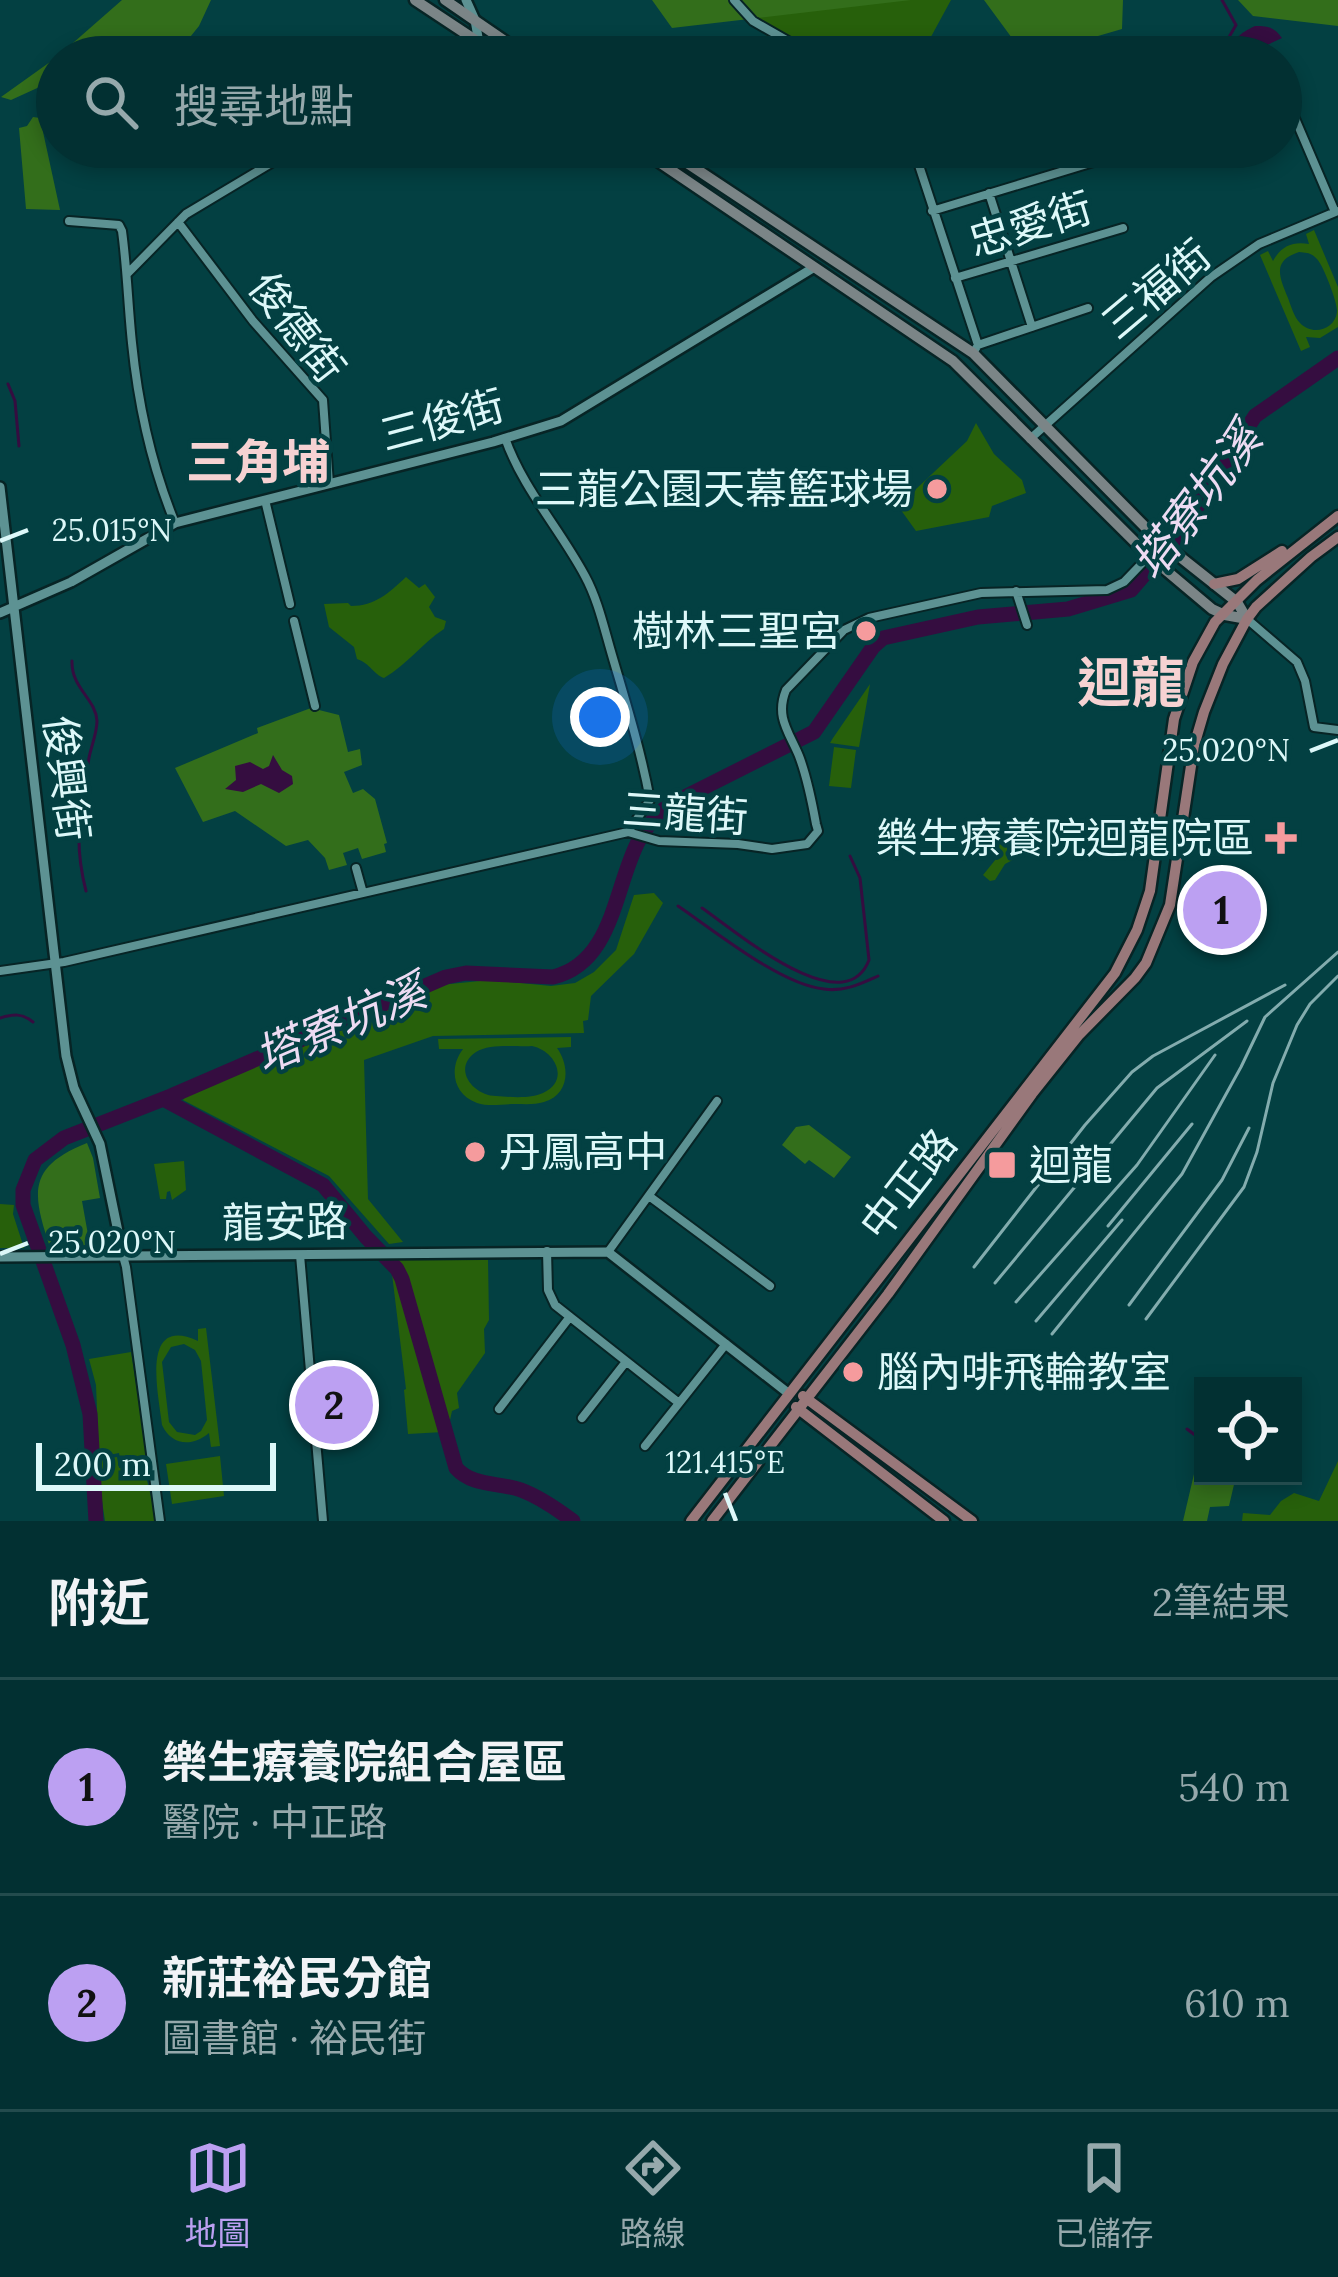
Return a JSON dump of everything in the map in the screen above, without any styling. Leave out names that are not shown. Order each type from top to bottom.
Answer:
[{"type":"main road","points":[[415,0],[469,36]]},
{"type":"main road","points":[[445,0],[498,36]]},
{"type":"main road","points":[[668,168],[960,367],[1149,556],[1211,609],[1251,622]]},
{"type":"main road","points":[[695,168],[975,349],[1162,543],[1237,602],[1251,622]]},
{"type":"main road","points":[[813,268],[829,256]]},
{"type":"main road","points":[[960,367],[975,349]]},
{"type":"main road","points":[[1214,584],[1238,579],[1338,516]]},
{"type":"main road","name":"中正路","points":[[712,1521],[948,1214],[1032,1094],[1146,963],[1163,926],[1175,879],[1198,728],[1223,664],[1280,584],[1338,537]]},
{"type":"main road","name":"中正路","points":[[691,1521],[1107,984],[1137,930],[1154,875],[1169,748],[1178,702],[1193,662],[1215,622],[1307,539]]},
{"type":"main road","points":[[1107,984],[1121,992]]},
{"type":"main road","points":[[788,1393],[807,1396],[971,1521]]},
{"type":"main road","points":[[788,1393],[797,1409],[944,1521]]},
{"type":"street","points":[[466,0],[478,36]]},
{"type":"street","points":[[734,0],[753,21],[779,36]]},
{"type":"street","points":[[1302,134],[1337,212]]},
{"type":"street","points":[[127,274],[178,221],[261,168]]},
{"type":"street","points":[[919,168],[975,349],[1088,308]]},
{"type":"street","points":[[932,211],[1073,168]]},
{"type":"street","points":[[989,193],[1032,327]]},
{"type":"street","name":"三福街","points":[[1030,439],[1208,280],[1259,244],[1337,212]]},
{"type":"street","points":[[69,221],[119,225],[142,405],[161,489],[175,523]]},
{"type":"street","name":"俊德街","points":[[178,221],[254,321],[323,400],[329,484]]},
{"type":"street","name":"忠愛街","points":[[956,278],[1123,228]]},
{"type":"street","name":"三俊街","points":[[0,613],[71,582],[175,523],[561,421],[813,268]]},
{"type":"street","points":[[505,439],[518,472],[562,536],[599,609],[650,800],[631,832]]},
{"type":"street","name":"俊興街","points":[[0,487],[70,1075],[100,1144],[123,1256]]},
{"type":"street","points":[[265,500],[290,604]]},
{"type":"street","name":"三龍街","points":[[0,971],[56,964],[631,832],[658,841],[785,849],[807,844],[818,831],[799,757],[780,712],[782,698],[844,630],[869,618],[981,593],[1114,588],[1149,556]]},
{"type":"street","points":[[1016,591],[1027,625]]},
{"type":"street","points":[[294,621],[315,706]]},
{"type":"street","points":[[1251,622],[1297,662],[1314,727],[1338,730]]},
{"type":"street","points":[[356,868],[363,892]]},
{"type":"street","points":[[717,1101],[608,1252],[788,1393]]},
{"type":"street","points":[[649,1196],[770,1286]]},
{"type":"street","points":[[548,1251],[550,1300],[679,1403]]},
{"type":"street","name":"龍安路","points":[[0,1257],[608,1252]]},
{"type":"street","points":[[300,1255],[322,1521]]},
{"type":"street","points":[[123,1256],[160,1521]]},
{"type":"street","points":[[500,1409],[569,1318]]},
{"type":"street","points":[[645,1446],[726,1343]]},
{"type":"street","points":[[582,1418],[626,1363]]},
{"type":"green space","points":[[122,0],[211,0],[191,36],[81,36]]},
{"type":"green space","points":[[652,0],[911,0],[672,28]]},
{"type":"green space","points":[[751,0],[951,0],[931,36],[767,36]]},
{"type":"green space","points":[[984,0],[1123,0],[1122,29],[1098,36],[1011,36]]},
{"type":"green space","points":[[1238,0],[1338,0],[1338,26],[1253,16]]},
{"type":"green space","points":[[36,72],[36,89],[11,100],[1,97]]},
{"type":"green space","points":[[36,117],[36,168],[51,168],[60,210],[26,209],[19,128]]},
{"type":"green space","points":[[1314,230],[1338,287],[1338,327],[1320,338],[1306,337],[1310,347],[1301,351],[1260,255],[1268,251],[1273,261],[1288,246],[1309,244],[1306,234]],"holes":[[[1299,252],[1320,263],[1330,284],[1337,312],[1322,329],[1300,323],[1282,283],[1281,265]]]},
{"type":"green space","points":[[976,423],[994,454],[1022,480],[1026,493],[992,506],[989,517],[916,531],[898,506],[967,441]]},
{"type":"green space","points":[[406,577],[419,588],[425,584],[435,597],[429,607],[435,617],[446,621],[444,629],[384,678],[357,659],[354,647],[329,627],[324,604],[367,604]]},
{"type":"green space","points":[[870,684],[859,747],[830,743],[833,738]]},
{"type":"green space","points":[[311,708],[339,715],[348,752],[360,749],[362,765],[344,772],[353,793],[363,789],[375,799],[387,843],[386,852],[362,859],[358,848],[343,853],[347,865],[329,870],[325,858],[308,840],[286,846],[235,811],[203,822],[175,768]]},
{"type":"green space","points":[[834,747],[856,750],[851,788],[829,786]]},
{"type":"green space","points":[[1029,818],[1049,835],[1049,841],[1005,864],[990,881],[983,875],[996,859],[993,851],[1019,821]]},
{"type":"green space","points":[[654,893],[663,903],[634,954],[591,996],[584,1033],[433,1036],[364,1060],[368,1199],[403,1242],[389,1244],[329,1176],[183,1100],[188,1093],[440,985],[490,980],[551,986],[575,983],[616,950],[634,895]]},
{"type":"green space","points":[[571,1037],[571,1047],[557,1048],[564,1063],[563,1086],[541,1103],[477,1103],[462,1093],[455,1079],[463,1049],[439,1049],[438,1039]],"holes":[[[482,1049],[540,1049],[553,1060],[558,1074],[551,1088],[538,1095],[488,1095],[468,1080],[465,1066]]]},
{"type":"green space","points":[[809,1125],[851,1157],[834,1178],[809,1160],[805,1164],[782,1145],[796,1127]]},
{"type":"green space","points":[[87,1143],[100,1198],[82,1201],[90,1246],[50,1247],[40,1211],[39,1184],[53,1162]]},
{"type":"green space","points":[[184,1161],[186,1190],[172,1200],[170,1191],[166,1199],[160,1199],[154,1164]]},
{"type":"green space","points":[[0,1204],[14,1205],[24,1248],[0,1248]]},
{"type":"green space","points":[[488,1259],[485,1353],[457,1393],[459,1408],[452,1411],[443,1432],[408,1434],[392,1274],[407,1313],[416,1311],[405,1273],[396,1260]]},
{"type":"green space","points":[[206,1328],[220,1446],[211,1447],[209,1433],[189,1442],[177,1440],[162,1425],[157,1379],[160,1348],[167,1339],[179,1336],[198,1341],[198,1329]],"holes":[[[184,1344],[201,1361],[207,1420],[195,1435],[177,1432],[169,1422],[162,1362],[171,1347]]]},
{"type":"green space","points":[[131,1352],[148,1460],[121,1464],[119,1453],[99,1457],[96,1385],[89,1359]]},
{"type":"green space","points":[[220,1456],[224,1496],[172,1504],[166,1464]]},
{"type":"green space","points":[[117,1457],[119,1468],[143,1464],[157,1521],[105,1521],[96,1460]]},
{"type":"green space","points":[[1338,1461],[1338,1521],[1242,1521],[1243,1513],[1270,1515],[1294,1493],[1319,1501]]},
{"type":"green space","points":[[1194,1474],[1194,1485],[1234,1485],[1229,1506],[1210,1507],[1207,1521],[1183,1521]]},
{"type":"shaded area","points":[[1255,26],[1270,28],[1280,36],[1239,36]]},
{"type":"shaded area","points":[[273,755],[292,776],[293,784],[279,793],[261,784],[243,792],[225,789],[236,780],[235,766],[250,762],[263,769]]},
{"type":"waterway","points":[[1222,0],[1236,25],[1230,36]]},
{"type":"waterway","name":"塔寮坑溪","points":[[96,1521],[90,1414],[73,1345],[23,1205],[23,1190],[35,1160],[64,1138],[446,977],[466,973],[553,977],[573,969],[599,941],[640,838],[667,806],[814,732],[883,638],[978,617],[1068,609],[1131,590],[1181,532],[1255,416],[1338,358]]},
{"type":"waterway","points":[[8,384],[15,401],[19,446]]},
{"type":"waterway","points":[[72,661],[75,679],[97,721],[79,824],[86,891]]},
{"type":"waterway","points":[[702,908],[762,951],[813,978],[837,982],[856,977],[869,960],[860,878],[850,856]]},
{"type":"waterway","points":[[678,906],[749,955],[807,985],[838,989],[878,976]]},
{"type":"waterway","points":[[0,1018],[18,1015],[33,1022]]},
{"type":"waterway","points":[[163,1099],[323,1185],[402,1279],[456,1468],[478,1481],[528,1493],[573,1521]]},
{"type":"waterway","points":[[1187,1429],[1194,1434]]},
{"type":"railway","points":[[1052,1334],[1182,1174],[1265,1017],[1338,952]]},
{"type":"railway","points":[[1146,1319],[1244,1187],[1273,1083],[1297,1025],[1338,976]]},
{"type":"railway","points":[[974,1267],[1132,1072],[1285,985]]},
{"type":"railway","points":[[995,1283],[1157,1088],[1247,1021]]},
{"type":"railway","points":[[1016,1302],[1137,1165],[1215,1055]]},
{"type":"railway","points":[[1108,1226],[1192,1124]]},
{"type":"railway","points":[[1129,1305],[1222,1180],[1249,1128]]},
{"type":"railway","points":[[1036,1321],[1122,1220]]},
{"type":"place","name":"三龍公園天幕籃球場","points":[[937,489]]},
{"type":"place","name":"樹林三聖宮","points":[[866,631]]},
{"type":"place","name":"樂生療養院迴龍院區","points":[[1281,838]]},
{"type":"place","name":"樂生療養院組合屋區","points":[[1222,910]]},
{"type":"place","name":"丹鳳高中","points":[[475,1152]]},
{"type":"place","name":"迴龍","points":[[1002,1165]]},
{"type":"place","name":"腦內啡飛輪教室","points":[[853,1372]]},
{"type":"place","name":"新莊裕民分館","points":[[334,1405]]},
{"type":"district","name":"三角埔","points":[[258,461]]},
{"type":"district","name":"迴龍","points":[[1131,682]]}]
